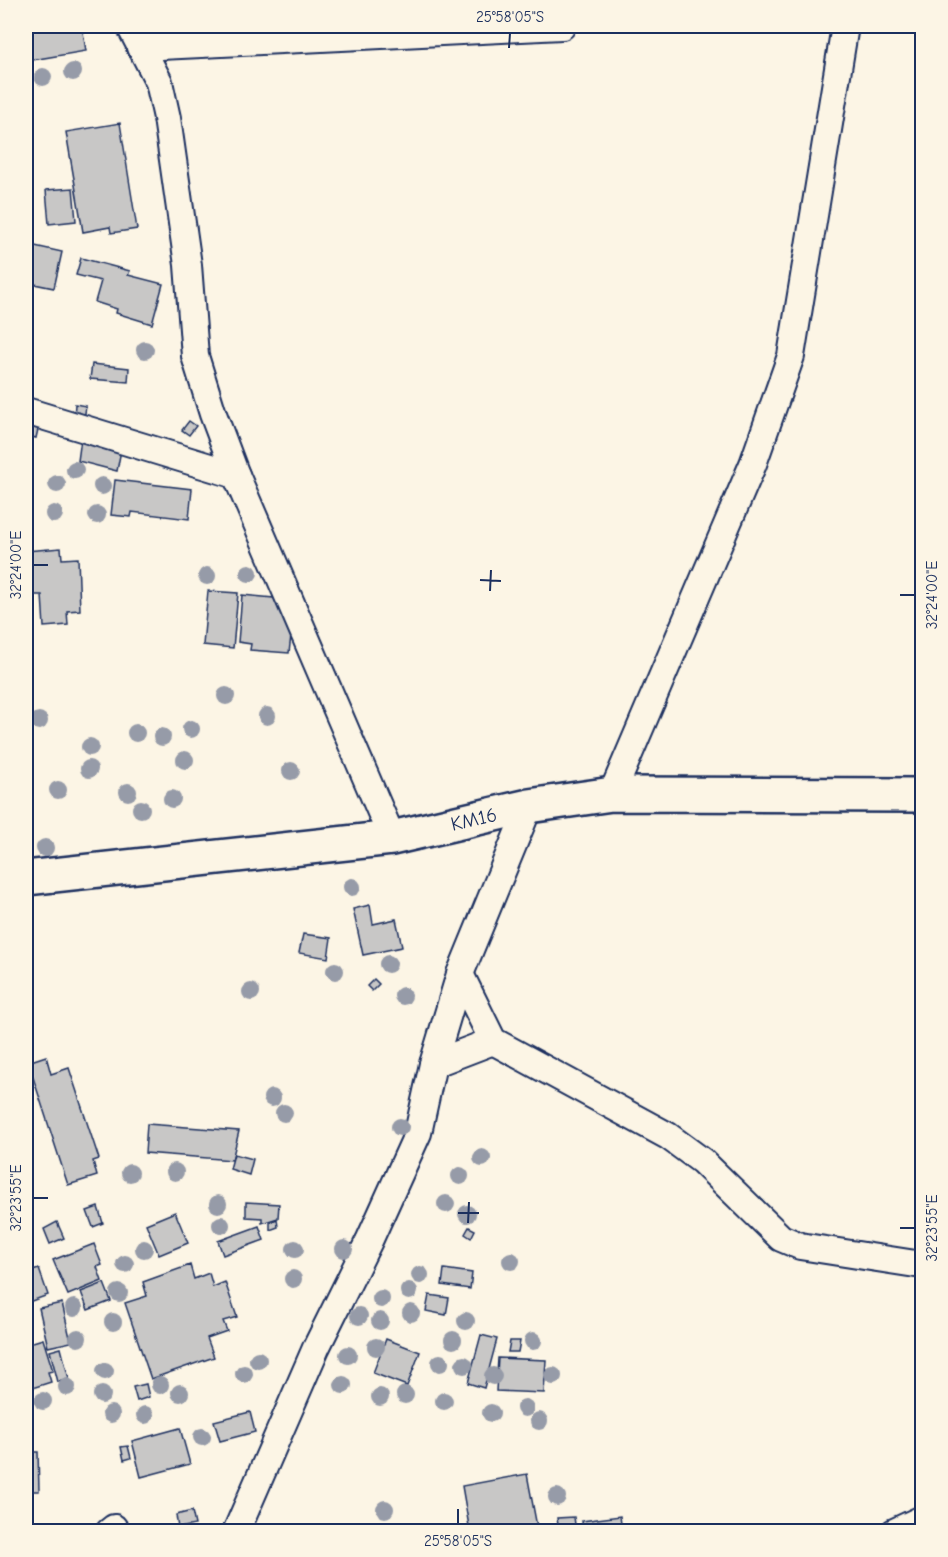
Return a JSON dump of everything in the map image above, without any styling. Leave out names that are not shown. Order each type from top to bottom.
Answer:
[{"type":"street","points":[[392,838],[236,475],[213,414],[195,356],[188,265],[167,118],[159,82],[135,36],[561,26]]},
{"type":"street","points":[[612,794],[753,464],[791,356],[845,26]]},
{"type":"street","points":[[26,411],[236,475]]},
{"type":"street","name":"KM16","points":[[26,878],[392,838],[529,806],[612,794],[922,795]]},
{"type":"street","points":[[236,1532],[316,1348],[369,1241],[418,1133],[433,1064],[460,974],[529,806]]},
{"type":"street","points":[[460,974],[493,1041],[668,1137],[702,1161],[781,1238],[800,1246],[922,1265]]},
{"type":"street","points":[[433,1064],[493,1041]]},
{"type":"street","points":[[894,1532],[922,1520]]},
{"type":"building","points":[[26,26],[82,26],[86,51],[26,61]]},
{"type":"building","points":[[120,123],[137,229],[111,233],[110,227],[83,232],[66,132]]},
{"type":"building","points":[[73,188],[76,221],[49,224],[46,190]]},
{"type":"building","points":[[26,244],[62,252],[54,288],[34,284],[32,293],[26,292]]},
{"type":"building","points":[[81,258],[130,271],[128,275],[163,284],[152,324],[116,313],[117,309],[95,302],[101,281],[76,275]]},
{"type":"building","points":[[92,364],[129,368],[128,382],[90,379]]},
{"type":"building","points":[[75,404],[86,406],[84,420],[74,418]]},
{"type":"building","points":[[189,421],[196,426],[189,435],[182,430]]},
{"type":"building","points":[[26,422],[39,425],[36,438],[27,436],[26,443]]},
{"type":"building","points":[[81,439],[121,450],[117,471],[78,461]]},
{"type":"building","points":[[115,480],[192,489],[189,519],[132,512],[131,517],[111,515]]},
{"type":"building","points":[[61,548],[62,559],[78,558],[80,610],[67,611],[68,625],[44,627],[42,595],[28,595],[26,551]]},
{"type":"building","points":[[208,591],[238,593],[233,648],[203,645]]},
{"type":"building","points":[[242,595],[295,600],[289,653],[250,650],[251,644],[238,642]]},
{"type":"building","points":[[370,905],[373,924],[396,919],[402,947],[363,955],[353,909]]},
{"type":"building","points":[[303,934],[331,938],[328,958],[299,953]]},
{"type":"building","points":[[374,979],[379,984],[372,991],[367,986]]},
{"type":"building","points":[[46,1056],[51,1074],[69,1068],[99,1159],[93,1161],[97,1176],[68,1185],[28,1062]]},
{"type":"building","points":[[147,1124],[239,1131],[232,1160],[145,1153]]},
{"type":"building","points":[[234,1154],[253,1159],[249,1175],[230,1169]]},
{"type":"building","points":[[246,1202],[279,1204],[278,1218],[262,1223],[262,1218],[246,1217]]},
{"type":"building","points":[[98,1207],[103,1223],[93,1227],[87,1211]]},
{"type":"building","points":[[175,1212],[188,1243],[159,1255],[146,1224]]},
{"type":"building","points":[[277,1219],[278,1227],[270,1230],[270,1222]]},
{"type":"building","points":[[57,1222],[64,1238],[50,1244],[44,1229]]},
{"type":"building","points":[[259,1226],[264,1240],[223,1255],[218,1241]]},
{"type":"building","points":[[469,1227],[475,1230],[471,1238],[465,1234]]},
{"type":"building","points":[[94,1244],[102,1265],[97,1267],[102,1281],[68,1295],[53,1260]]},
{"type":"building","points":[[190,1265],[194,1279],[209,1273],[213,1287],[225,1282],[237,1317],[223,1321],[227,1331],[207,1338],[214,1357],[151,1379],[125,1303],[147,1296],[143,1282]]},
{"type":"building","points":[[39,1269],[48,1295],[26,1303],[26,1273]]},
{"type":"building","points":[[444,1269],[472,1273],[470,1289],[442,1285]]},
{"type":"building","points":[[104,1283],[111,1301],[88,1310],[81,1292]]},
{"type":"building","points":[[429,1295],[449,1298],[446,1315],[426,1311]]},
{"type":"building","points":[[62,1303],[71,1342],[48,1347],[39,1308]]},
{"type":"building","points":[[481,1335],[497,1339],[484,1388],[468,1383]]},
{"type":"building","points":[[43,1339],[53,1371],[48,1372],[51,1382],[26,1390],[26,1344]]},
{"type":"building","points":[[386,1339],[420,1352],[407,1386],[373,1373]]},
{"type":"building","points":[[510,1341],[520,1341],[518,1352],[508,1352]]},
{"type":"building","points":[[61,1348],[69,1379],[58,1382],[50,1351]]},
{"type":"building","points":[[498,1358],[546,1360],[544,1393],[496,1391]]},
{"type":"building","points":[[146,1384],[149,1397],[137,1401],[133,1387]]},
{"type":"building","points":[[250,1412],[255,1432],[220,1441],[214,1421]]},
{"type":"building","points":[[180,1428],[190,1464],[141,1477],[132,1441]]},
{"type":"building","points":[[128,1446],[131,1458],[124,1460],[121,1447]]},
{"type":"building","points":[[26,1452],[38,1452],[39,1491],[26,1491]]},
{"type":"building","points":[[527,1474],[538,1532],[470,1532],[462,1486]]},
{"type":"building","points":[[192,1511],[195,1525],[178,1528],[176,1515]]},
{"type":"building","points":[[620,1516],[622,1532],[583,1532],[582,1521]]},
{"type":"building","points":[[574,1517],[576,1532],[559,1532],[557,1518]]}]
